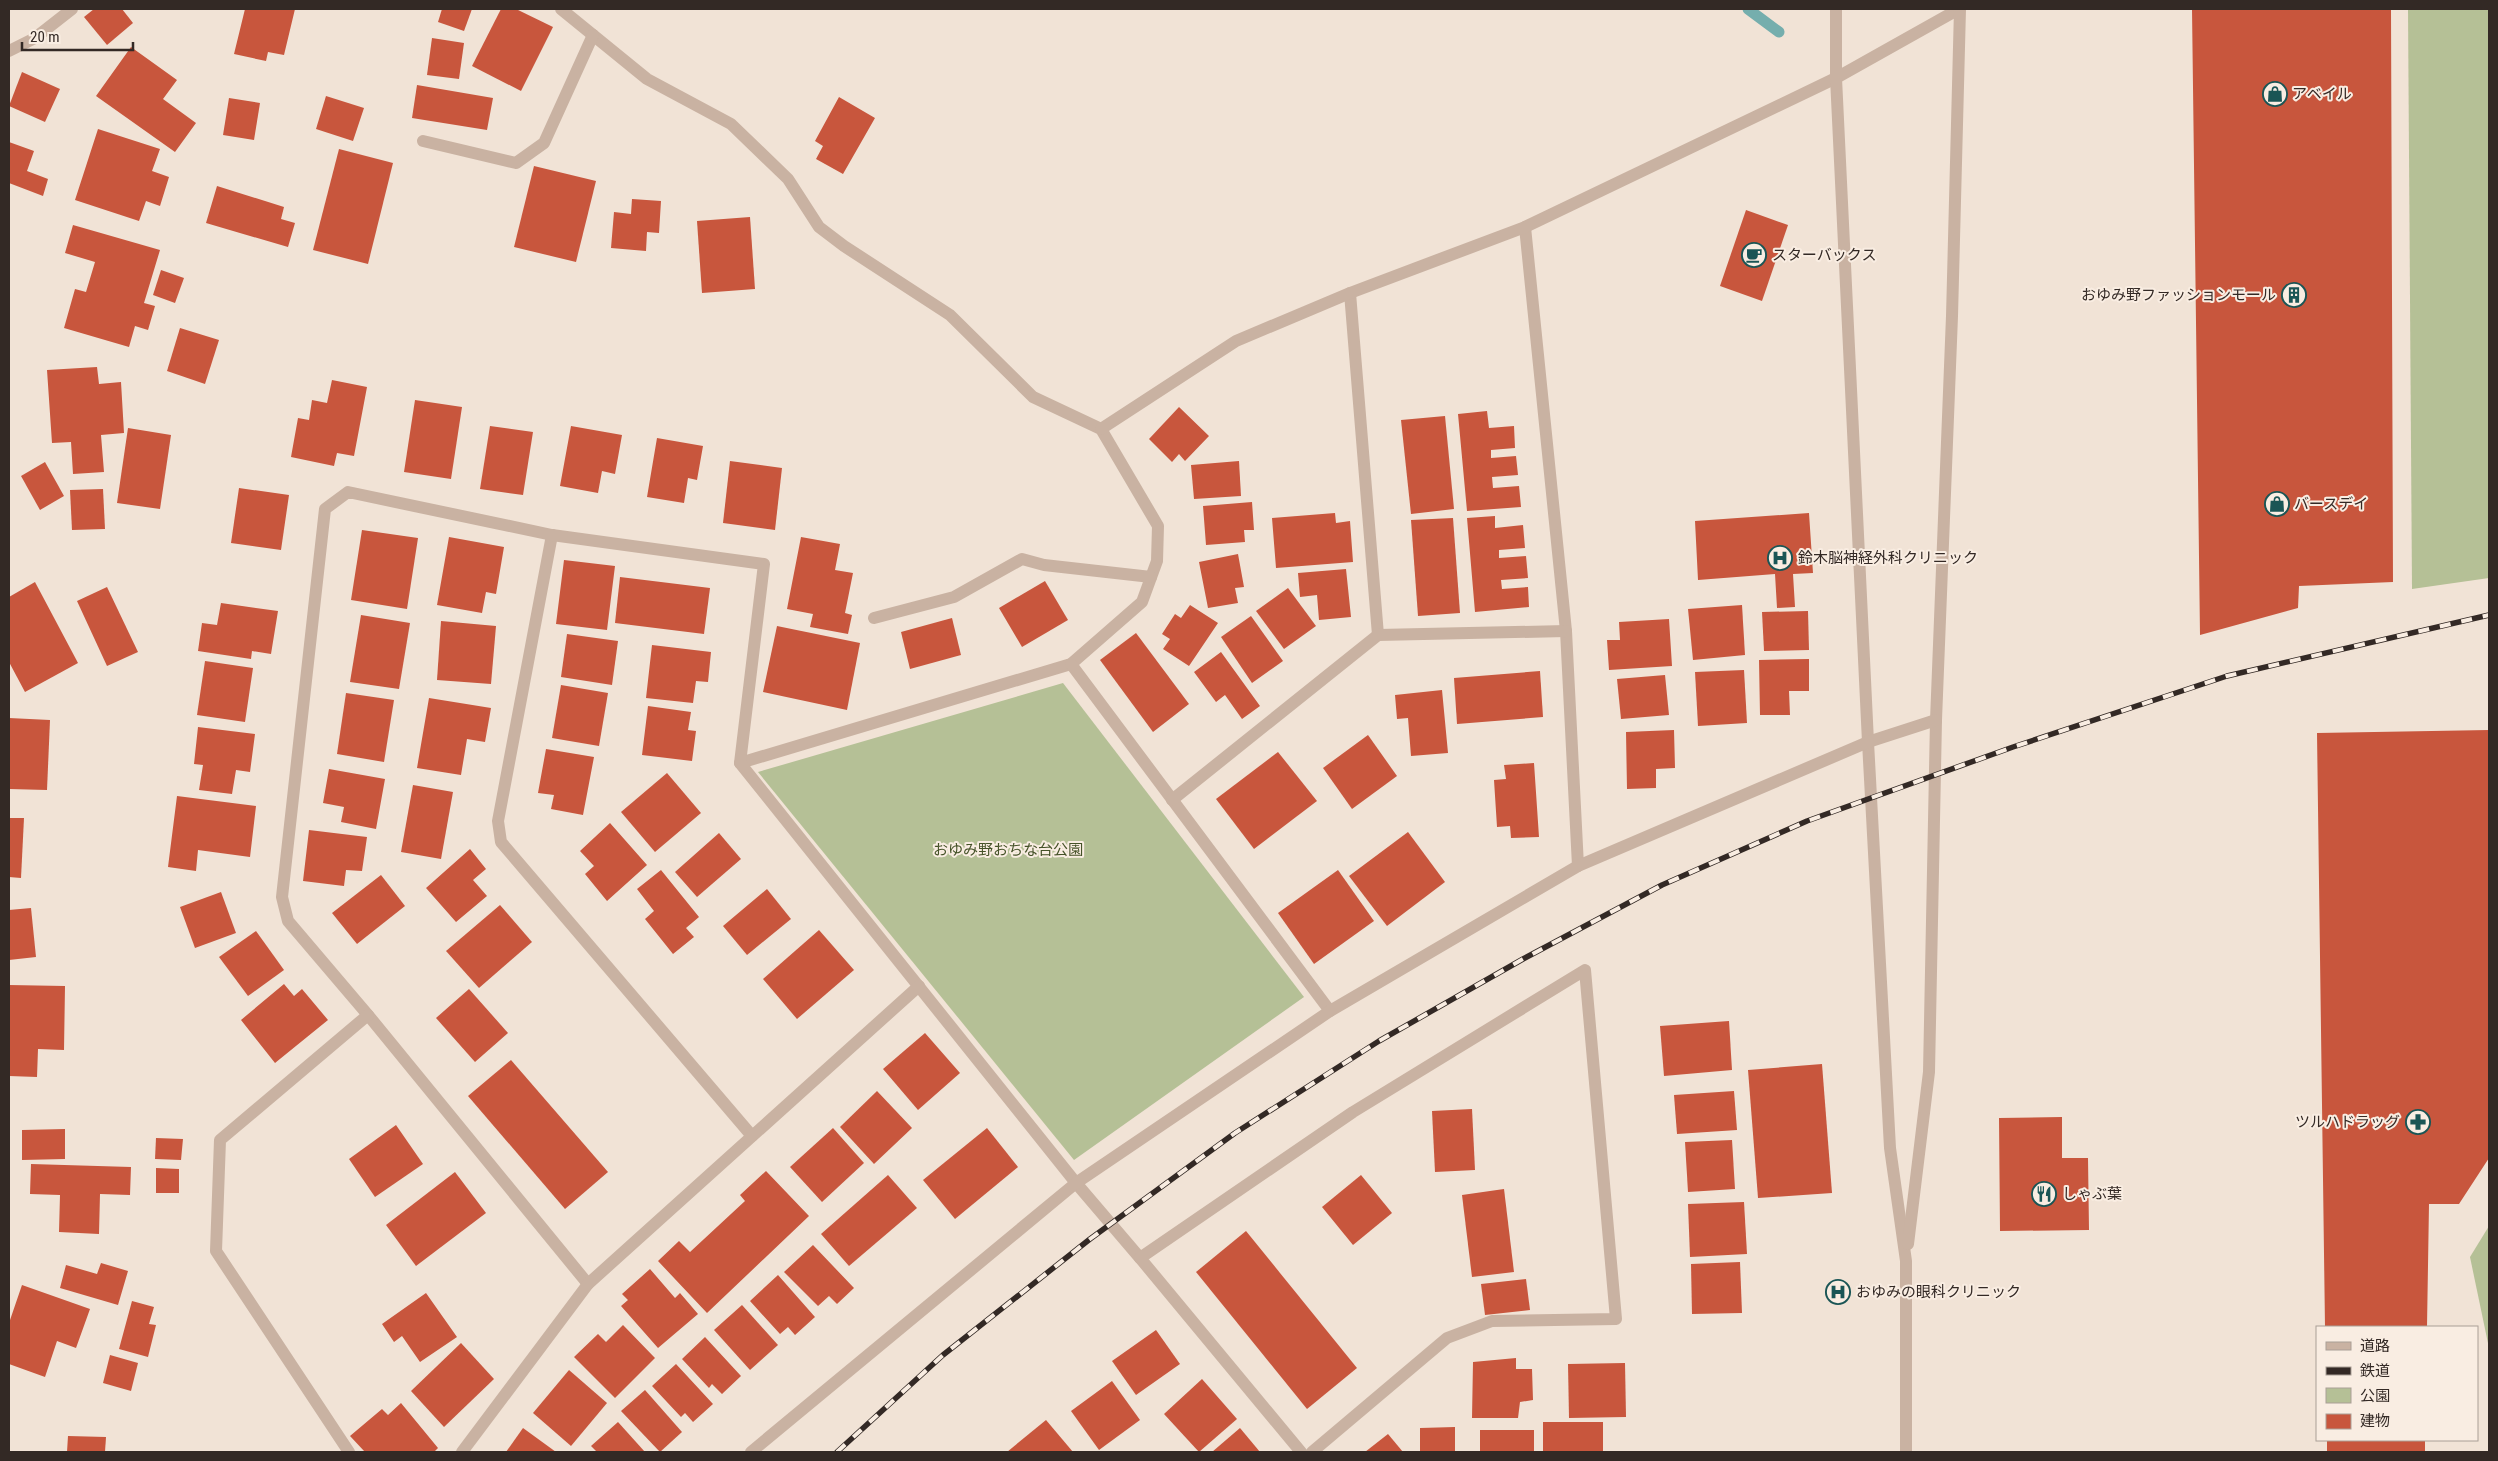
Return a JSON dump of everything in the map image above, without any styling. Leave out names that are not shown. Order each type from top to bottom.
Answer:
[{"type":"street","points":[[9,52],[35,38],[72,9]]},
{"type":"street","points":[[561,9],[647,79],[731,124],[788,179],[819,226],[844,246],[950,315],[1033,397],[1101,430],[1158,526],[1157,561],[1142,602],[1071,664],[740,763]]},
{"type":"street","points":[[1836,9],[1836,78],[1868,742],[1890,1148],[1906,1261]]},
{"type":"street","points":[[1101,430],[1236,341],[1350,293],[1525,227],[1836,78],[1960,9]]},
{"type":"street","points":[[1906,1452],[1906,1261],[1929,1072],[1936,720],[1952,306],[1960,9]]},
{"type":"street","points":[[423,141],[516,163],[544,143],[593,35]]},
{"type":"street","points":[[1525,227],[1566,631],[1578,866]]},
{"type":"street","points":[[1350,293],[1378,635]]},
{"type":"street","points":[[588,1284],[368,1015],[288,922],[282,897],[325,509],[348,492],[552,535],[764,564],[740,763],[1076,1183],[1301,1452]]},
{"type":"street","points":[[552,535],[498,821],[501,842],[752,1136]]},
{"type":"street","points":[[874,618],[954,597],[1022,559],[1044,565],[1151,577]]},
{"type":"street","points":[[1172,800],[1378,635],[1566,631]]},
{"type":"street","points":[[1071,664],[1330,1011]]},
{"type":"street","points":[[751,1452],[1076,1183],[1330,1011],[1578,866],[1868,742],[1936,720]]},
{"type":"street","points":[[1140,1258],[1353,1112],[1584,970],[1616,1319],[1492,1321],[1447,1338],[1312,1452]]},
{"type":"street","points":[[462,1452],[588,1284],[919,986]]},
{"type":"street","points":[[349,1452],[216,1251],[220,1140],[368,1015]]},
{"type":"green space","points":[[2408,9],[2489,9],[2489,578],[2412,589]]},
{"type":"green space","name":"おゆみ野おちな台公園","points":[[1063,683],[1304,997],[1074,1160],[758,772]]},
{"type":"green space","points":[[2489,1226],[2489,1348],[2470,1257]]},
{"type":"building","points":[[94,9],[122,9],[133,23],[107,45],[84,17]]},
{"type":"building","points":[[245,9],[295,9],[284,55],[268,52],[266,61],[234,54]]},
{"type":"building","points":[[442,9],[472,9],[464,31],[438,22]]},
{"type":"building","points":[[501,9],[516,9],[553,27],[521,91],[472,66]]},
{"type":"building","name":"おゆみ野ファッションモール","points":[[2192,9],[2391,9],[2393,582],[2299,586],[2298,608],[2200,635]]},
{"type":"building","points":[[432,38],[464,43],[459,79],[427,75]]},
{"type":"building","points":[[131,47],[177,80],[163,99],[196,123],[175,152],[96,96]]},
{"type":"building","points":[[22,72],[60,89],[45,122],[9,106]]},
{"type":"building","points":[[417,85],[493,98],[487,130],[412,118]]},
{"type":"building","points":[[326,96],[364,108],[353,141],[316,129]]},
{"type":"building","points":[[839,97],[875,118],[843,174],[816,159],[823,146],[815,141]]},
{"type":"building","points":[[229,98],[260,103],[254,140],[223,135]]},
{"type":"building","points":[[98,129],[160,149],[152,171],[169,177],[160,206],[146,201],[139,221],[75,200]]},
{"type":"building","points":[[9,142],[34,151],[27,171],[48,179],[43,196],[9,183]]},
{"type":"building","points":[[339,149],[393,163],[368,264],[313,250]]},
{"type":"building","points":[[534,166],[596,181],[576,262],[514,247]]},
{"type":"building","points":[[217,186],[284,207],[281,219],[295,223],[288,247],[206,223]]},
{"type":"building","points":[[632,199],[661,201],[659,233],[647,232],[646,251],[611,248],[614,212],[631,214]]},
{"type":"building","name":"スターバックス","points":[[1746,210],[1788,225],[1762,301],[1720,286]]},
{"type":"building","points":[[750,217],[755,289],[702,293],[697,221]]},
{"type":"building","points":[[73,225],[160,250],[144,303],[155,306],[148,330],[135,326],[129,347],[64,328],[75,289],[86,292],[95,262],[65,253]]},
{"type":"building","points":[[161,270],[184,278],[175,303],[153,295]]},
{"type":"building","points":[[180,328],[219,340],[205,384],[167,371]]},
{"type":"building","points":[[97,367],[99,384],[121,382],[124,433],[101,435],[104,472],[73,474],[71,442],[52,443],[47,370]]},
{"type":"building","points":[[332,380],[367,387],[354,456],[337,453],[334,466],[291,457],[298,418],[309,420],[312,400],[327,403]]},
{"type":"building","points":[[415,400],[462,407],[451,479],[404,472]]},
{"type":"building","points":[[1179,407],[1209,436],[1185,461],[1179,454],[1172,462],[1149,439]]},
{"type":"building","points":[[1487,411],[1489,428],[1514,426],[1515,448],[1491,450],[1491,458],[1516,456],[1518,475],[1492,477],[1493,488],[1519,486],[1521,507],[1467,511],[1458,414]]},
{"type":"building","points":[[1445,416],[1454,509],[1411,514],[1401,420]]},
{"type":"building","points":[[490,426],[533,432],[523,495],[480,489]]},
{"type":"building","points":[[571,426],[622,435],[615,474],[602,471],[598,493],[560,486]]},
{"type":"building","points":[[128,428],[171,435],[160,509],[117,503]]},
{"type":"building","points":[[657,438],[703,446],[697,480],[688,478],[684,503],[647,497]]},
{"type":"building","points":[[730,461],[782,468],[775,530],[723,523]]},
{"type":"building","points":[[1239,461],[1241,496],[1194,499],[1191,465]]},
{"type":"building","points":[[45,462],[64,496],[40,510],[21,476]]},
{"type":"building","points":[[239,488],[289,495],[281,550],[231,543]]},
{"type":"building","points":[[103,489],[105,529],[72,530],[70,490]]},
{"type":"building","points":[[1252,502],[1254,530],[1244,530],[1245,542],[1206,545],[1203,506]]},
{"type":"building","points":[[1335,513],[1336,523],[1350,521],[1353,562],[1276,568],[1272,518]]},
{"type":"building","points":[[1809,513],[1813,573],[1793,574],[1795,607],[1777,608],[1775,574],[1698,580],[1695,521]]},
{"type":"building","points":[[1495,516],[1495,528],[1523,525],[1525,548],[1499,550],[1499,558],[1526,556],[1528,578],[1501,580],[1502,589],[1528,587],[1529,607],[1475,612],[1467,518]]},
{"type":"building","points":[[1453,518],[1460,613],[1418,616],[1411,520]]},
{"type":"building","points":[[362,530],[418,538],[407,609],[351,600]]},
{"type":"building","points":[[449,537],[504,547],[496,594],[486,592],[482,613],[437,605]]},
{"type":"building","points":[[801,537],[840,544],[835,570],[853,573],[845,613],[852,615],[848,634],[810,627],[813,614],[787,609]]},
{"type":"building","points":[[1238,554],[1244,587],[1235,588],[1238,603],[1208,608],[1199,562]]},
{"type":"building","points":[[564,560],[615,566],[607,630],[556,624]]},
{"type":"building","points":[[1346,569],[1351,617],[1319,620],[1317,595],[1300,597],[1298,573]]},
{"type":"building","points":[[620,577],[710,588],[704,634],[615,623]]},
{"type":"building","points":[[1045,581],[1068,620],[1022,647],[999,608]]},
{"type":"building","points":[[35,582],[78,663],[25,692],[9,662],[9,597]]},
{"type":"building","points":[[107,587],[138,652],[107,666],[77,601]]},
{"type":"building","points":[[1288,588],[1316,626],[1284,649],[1256,611]]},
{"type":"building","points":[[221,603],[278,611],[271,654],[252,651],[251,659],[198,651],[202,623],[217,625]]},
{"type":"building","points":[[1190,605],[1218,623],[1189,666],[1163,649],[1170,639],[1162,634],[1175,614],[1181,618]]},
{"type":"building","points":[[1742,605],[1745,655],[1693,660],[1688,609]]},
{"type":"building","points":[[1808,611],[1809,650],[1764,651],[1762,612]]},
{"type":"building","points":[[361,615],[410,623],[399,689],[350,682]]},
{"type":"building","points":[[1251,616],[1283,661],[1252,683],[1221,637]]},
{"type":"building","points":[[952,618],[961,655],[910,669],[901,632]]},
{"type":"building","points":[[1669,619],[1672,666],[1609,670],[1607,640],[1620,640],[1619,622]]},
{"type":"building","points":[[441,621],[496,626],[491,684],[437,680]]},
{"type":"building","points":[[777,626],[860,643],[847,710],[763,692]]},
{"type":"building","points":[[1136,633],[1189,704],[1153,732],[1100,660]]},
{"type":"building","points":[[567,634],[618,641],[612,685],[561,677]]},
{"type":"building","points":[[652,645],[711,652],[708,682],[696,681],[693,703],[646,698]]},
{"type":"building","points":[[1221,652],[1260,706],[1242,719],[1225,695],[1216,702],[1194,672]]},
{"type":"building","points":[[1809,659],[1809,691],[1789,691],[1790,715],[1760,715],[1759,660]]},
{"type":"building","points":[[205,661],[253,668],[245,722],[197,715]]},
{"type":"building","points":[[1744,670],[1747,723],[1698,726],[1695,672]]},
{"type":"building","points":[[1540,671],[1543,717],[1457,724],[1454,678]]},
{"type":"building","points":[[1665,675],[1669,715],[1621,719],[1617,679]]},
{"type":"building","points":[[561,685],[608,693],[599,746],[552,738]]},
{"type":"building","points":[[1442,690],[1448,753],[1411,756],[1408,718],[1397,719],[1395,695]]},
{"type":"building","points":[[346,693],[394,700],[384,762],[337,754]]},
{"type":"building","points":[[429,698],[491,708],[485,742],[467,739],[461,775],[417,768]]},
{"type":"building","points":[[648,706],[691,712],[688,730],[696,731],[692,761],[642,755]]},
{"type":"building","points":[[9,718],[50,720],[47,790],[9,789]]},
{"type":"building","points":[[198,727],[255,734],[250,772],[236,770],[232,794],[199,790],[203,765],[194,764]]},
{"type":"building","points":[[1674,730],[1675,768],[1656,769],[1656,788],[1627,789],[1626,732]]},
{"type":"building","points":[[2489,730],[2489,1158],[2459,1204],[2429,1204],[2427,1326],[2325,1326],[2317,733]]},
{"type":"building","points":[[1368,735],[1397,776],[1352,809],[1323,768]]},
{"type":"building","points":[[546,749],[594,757],[583,815],[551,809],[554,795],[538,793]]},
{"type":"building","points":[[1278,752],[1317,801],[1254,849],[1216,799]]},
{"type":"building","points":[[1534,763],[1539,837],[1511,838],[1510,826],[1497,827],[1494,780],[1506,779],[1504,765]]},
{"type":"building","points":[[329,769],[385,779],[376,829],[341,822],[344,807],[323,803]]},
{"type":"building","points":[[667,773],[701,813],[655,852],[621,812]]},
{"type":"building","points":[[413,785],[453,792],[441,859],[401,852]]},
{"type":"building","points":[[177,796],[256,806],[250,857],[198,850],[196,871],[168,867]]},
{"type":"building","points":[[9,818],[24,818],[21,878],[9,877]]},
{"type":"building","points":[[610,823],[647,865],[607,901],[585,874],[594,866],[580,851]]},
{"type":"building","points":[[309,830],[367,837],[362,871],[346,870],[344,886],[303,881]]},
{"type":"building","points":[[1408,832],[1445,882],[1387,926],[1349,876]]},
{"type":"building","points":[[719,833],[741,859],[697,897],[675,872]]},
{"type":"building","points":[[470,849],[486,869],[473,880],[487,896],[456,922],[426,888]]},
{"type":"building","points":[[661,870],[699,917],[686,928],[694,937],[673,954],[645,919],[654,911],[637,889]]},
{"type":"building","points":[[1338,870],[1374,921],[1314,964],[1278,913]]},
{"type":"building","points":[[381,875],[405,906],[357,944],[332,913]]},
{"type":"building","points":[[767,889],[791,919],[747,955],[723,926]]},
{"type":"building","points":[[221,892],[236,933],[195,948],[180,907]]},
{"type":"building","points":[[500,905],[532,942],[479,988],[446,951]]},
{"type":"building","points":[[31,908],[36,957],[9,960],[9,910]]},
{"type":"building","points":[[819,930],[854,970],[797,1019],[763,979]]},
{"type":"building","points":[[256,931],[284,970],[248,996],[219,957]]},
{"type":"building","points":[[284,984],[294,996],[302,989],[328,1020],[275,1063],[241,1020]]},
{"type":"building","points":[[9,985],[65,986],[64,1050],[38,1049],[37,1077],[9,1076]]},
{"type":"building","points":[[469,989],[508,1033],[475,1062],[436,1018]]},
{"type":"building","points":[[1729,1021],[1732,1070],[1664,1076],[1660,1026]]},
{"type":"building","points":[[925,1033],[960,1073],[918,1110],[883,1069]]},
{"type":"building","points":[[511,1060],[608,1172],[565,1209],[468,1096]]},
{"type":"building","points":[[1822,1064],[1832,1193],[1758,1198],[1748,1070]]},
{"type":"building","points":[[877,1091],[912,1128],[874,1164],[840,1127]]},
{"type":"building","points":[[1734,1091],[1737,1130],[1677,1134],[1674,1095]]},
{"type":"building","points":[[1472,1109],[1475,1170],[1435,1172],[1432,1111]]},
{"type":"building","name":"しゃぶ葉","points":[[2062,1117],[2062,1158],[2088,1158],[2089,1230],[2000,1231],[1999,1118]]},
{"type":"building","points":[[396,1125],[423,1164],[375,1197],[349,1159]]},
{"type":"building","points":[[833,1128],[864,1163],[822,1202],[790,1167]]},
{"type":"building","points":[[987,1128],[1018,1167],[955,1219],[923,1180]]},
{"type":"building","points":[[65,1129],[65,1159],[22,1160],[22,1130]]},
{"type":"building","points":[[156,1138],[183,1139],[181,1160],[155,1159]]},
{"type":"building","points":[[1732,1140],[1735,1189],[1688,1192],[1685,1142]]},
{"type":"building","points":[[31,1164],[131,1167],[130,1195],[100,1194],[99,1234],[59,1232],[60,1195],[30,1194]]},
{"type":"building","points":[[156,1168],[179,1169],[179,1193],[156,1193]]},
{"type":"building","points":[[766,1171],[809,1216],[707,1313],[658,1261],[679,1241],[690,1252],[745,1201],[740,1195]]},
{"type":"building","points":[[455,1172],[486,1213],[416,1266],[386,1225]]},
{"type":"building","points":[[888,1175],[917,1208],[849,1266],[821,1234]]},
{"type":"building","points":[[1361,1175],[1392,1213],[1353,1245],[1322,1207]]},
{"type":"building","points":[[1504,1189],[1514,1272],[1472,1277],[1462,1195]]},
{"type":"building","points":[[1744,1202],[1747,1254],[1690,1257],[1688,1204]]},
{"type":"building","points":[[1246,1231],[1357,1368],[1307,1409],[1196,1272]]},
{"type":"building","points":[[813,1245],[854,1288],[837,1304],[829,1296],[818,1306],[784,1272]]},
{"type":"building","points":[[1740,1262],[1742,1313],[1692,1314],[1691,1264]]},
{"type":"building","points":[[101,1263],[128,1271],[118,1305],[60,1288],[66,1265],[97,1274]]},
{"type":"building","points":[[650,1269],[675,1298],[680,1293],[698,1314],[658,1348],[621,1306],[628,1300],[622,1294]]},
{"type":"building","points":[[778,1275],[815,1317],[795,1335],[788,1327],[780,1334],[750,1301]]},
{"type":"building","points":[[1526,1279],[1530,1310],[1485,1315],[1481,1284]]},
{"type":"building","points":[[22,1285],[90,1309],[76,1348],[57,1341],[45,1377],[9,1364],[9,1323]]},
{"type":"building","points":[[426,1293],[457,1337],[420,1362],[402,1336],[394,1342],[382,1324]]},
{"type":"building","points":[[132,1301],[154,1307],[149,1324],[156,1325],[148,1357],[119,1349]]},
{"type":"building","points":[[742,1305],[778,1345],[750,1370],[714,1330]]},
{"type":"building","points":[[623,1325],[655,1358],[615,1398],[574,1357],[598,1334],[606,1342]]},
{"type":"building","points":[[1156,1330],[1180,1364],[1136,1395],[1112,1361]]},
{"type":"building","points":[[705,1337],[741,1376],[722,1394],[712,1384],[709,1388],[682,1359]]},
{"type":"building","points":[[461,1343],[494,1379],[444,1427],[411,1391]]},
{"type":"building","points":[[110,1355],[138,1363],[131,1391],[103,1383]]},
{"type":"building","points":[[1516,1358],[1516,1369],[1532,1369],[1533,1400],[1520,1402],[1518,1418],[1472,1418],[1473,1362]]},
{"type":"building","points":[[1625,1363],[1626,1417],[1569,1418],[1568,1364]]},
{"type":"building","points":[[676,1364],[713,1404],[693,1422],[685,1413],[681,1417],[652,1386]]},
{"type":"building","points":[[569,1370],[607,1403],[571,1446],[533,1413]]},
{"type":"building","points":[[1202,1379],[1237,1419],[1199,1452],[1164,1414]]},
{"type":"building","points":[[1112,1381],[1140,1420],[1099,1450],[1071,1411]]},
{"type":"building","points":[[645,1390],[682,1432],[660,1452],[621,1411]]},
{"type":"building","points":[[401,1403],[438,1448],[434,1452],[365,1452],[350,1436],[382,1409],[388,1415]]},
{"type":"building","points":[[1046,1420],[1073,1452],[1007,1452]]},
{"type":"building","points":[[618,1422],[645,1452],[597,1452],[591,1446]]},
{"type":"building","points":[[1543,1422],[1603,1422],[1603,1452],[1543,1452]]},
{"type":"building","points":[[1455,1427],[1455,1452],[1420,1452],[1420,1428]]},
{"type":"building","points":[[523,1428],[556,1452],[506,1452]]},
{"type":"building","points":[[1240,1428],[1260,1452],[1212,1452]]},
{"type":"building","points":[[1480,1430],[1534,1430],[1534,1452],[1480,1452]]},
{"type":"building","points":[[1388,1434],[1403,1452],[1365,1452]]},
{"type":"building","points":[[68,1436],[106,1437],[105,1452],[67,1452]]},
{"type":"building","points":[[2327,1441],[2425,1441],[2425,1452],[2327,1452]]},
{"type":"waterway","points":[[1748,9],[1779,32]]},
{"type":"railway","points":[[837,1452],[943,1355],[1090,1239],[1235,1133],[1379,1041],[1523,959],[1662,885],[1807,821],[2013,747],[2227,676],[2489,615]]},
{"type":"place","name":"アベイル","points":[[2275,94]]},
{"type":"place","name":"スターバックス","points":[[1754,255]]},
{"type":"place","name":"おゆみ野ファッションモール","points":[[2294,295]]},
{"type":"place","name":"バースデイ","points":[[2277,504]]},
{"type":"place","name":"鈴木脳神経外科クリニック","points":[[1780,558]]},
{"type":"place","name":"ツルハドラッグ","points":[[2418,1122]]},
{"type":"place","name":"しゃぶ葉","points":[[2044,1194]]},
{"type":"place","name":"おゆみの眼科クリニック","points":[[1838,1292]]}]
